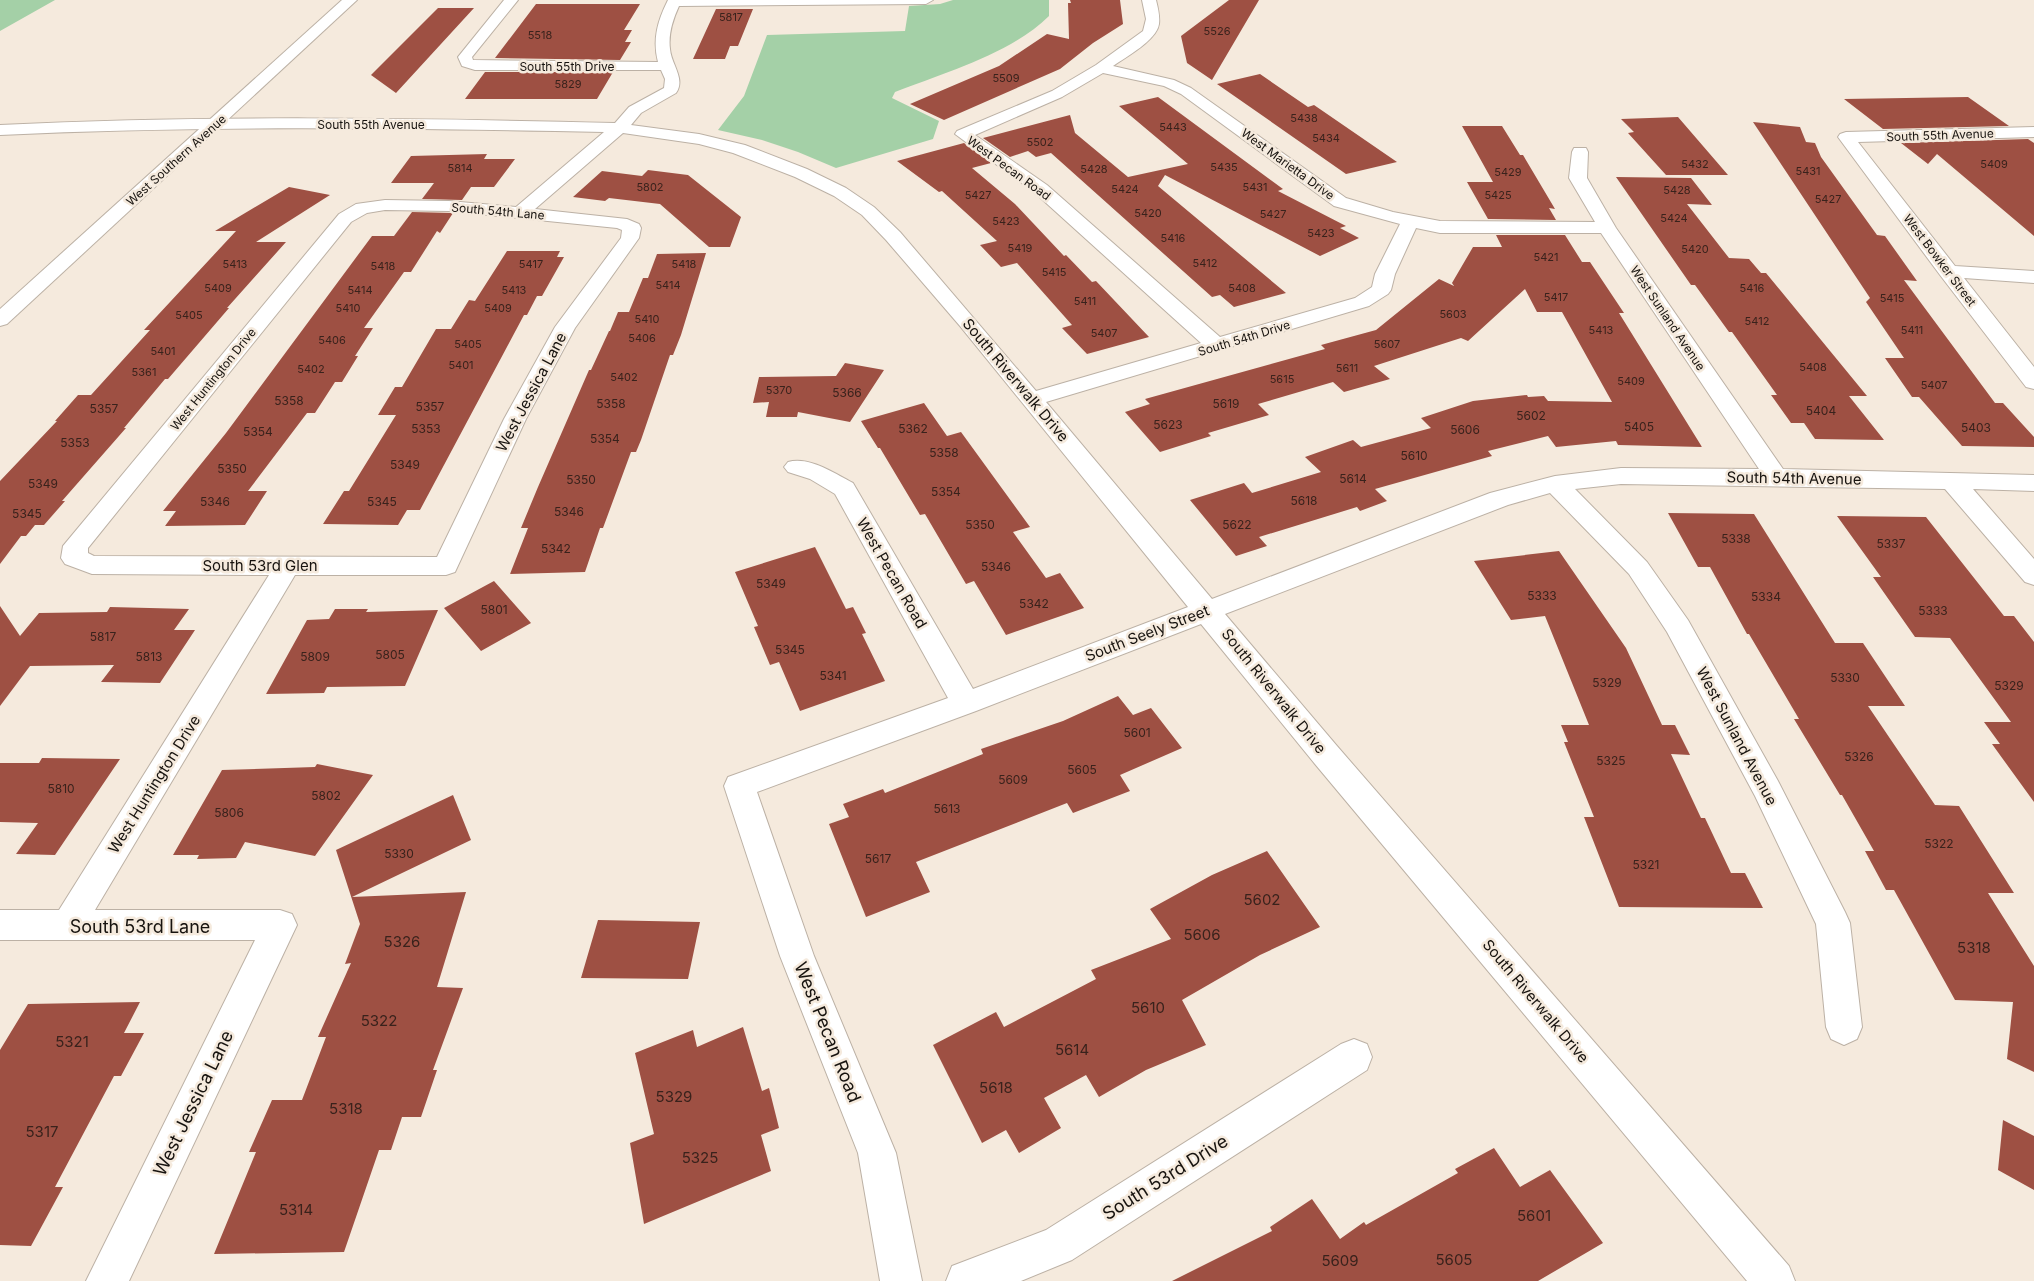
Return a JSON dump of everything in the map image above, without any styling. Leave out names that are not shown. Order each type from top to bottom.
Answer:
[{"type":"street","name":"West Southern Avenue","points":[[0,320],[350,0]]},
{"type":"street","name":"South 55th Drive","points":[[510,0],[465,57],[467,63],[476,66],[667,66]]},
{"type":"street","points":[[635,110],[671,90],[673,85],[672,73],[667,66],[662,34],[664,20],[674,1],[926,0]]},
{"type":"street","name":"West Pecan Road","points":[[1149,0],[1153,22],[1152,30],[1147,35],[1101,68],[1057,94],[963,134],[984,146],[1041,189],[1217,346]]},
{"type":"street","points":[[520,213],[619,128],[635,110],[652,77],[667,66]]},
{"type":"street","name":"West Marietta Drive","points":[[1101,68],[1169,83],[1186,91],[1340,202],[1410,222],[1440,227],[1607,228]]},
{"type":"street","points":[[647,85],[673,85]]},
{"type":"street","name":"South 55th Avenue","points":[[0,130],[75,125],[528,124],[661,132],[739,150]]},
{"type":"street","name":"South 55th Avenue","points":[[1846,137],[2034,132]]},
{"type":"street","name":"West Bowker Street","points":[[1846,137],[2034,382]]},
{"type":"street","name":"South Riverwalk Drive","points":[[739,150],[820,182],[840,192],[868,211],[893,236],[1033,399],[1339,770],[1774,1281]]},
{"type":"street","name":"West Sunland Avenue","points":[[1580,152],[1578,178],[1607,228],[1776,477]]},
{"type":"street","name":"South 54th Lane","points":[[362,208],[385,205],[449,206],[621,223],[632,228]]},
{"type":"street","name":"West Huntington Drive","points":[[74,558],[76,546],[345,218],[362,208]]},
{"type":"street","name":"South 54th Drive","points":[[1033,399],[1362,302],[1381,290],[1385,274],[1410,222]]},
{"type":"street","name":"West Jessica Lane","points":[[446,566],[514,419],[565,327],[630,238],[632,228]]},
{"type":"street","points":[[1947,271],[2034,277]]},
{"type":"street","name":"West Pecan Road","points":[[796,467],[818,474],[844,489],[966,703]]},
{"type":"street","name":"South 54th Avenue","points":[[1555,484],[1621,476],[1776,477],[2034,483]]},
{"type":"street","points":[[1951,480],[2034,576]]},
{"type":"street","name":"West Sunland Avenue","points":[[1555,484],[1638,568],[1678,627],[1767,790],[1833,923],[1844,1027]]},
{"type":"street","name":"South Seely Street","points":[[739,786],[966,703],[1499,499],[1555,484]]},
{"type":"street","name":"South 53rd Glen","points":[[74,558],[92,565],[446,566]]},
{"type":"street","name":"West Huntington Drive","points":[[67,926],[288,565]]},
{"type":"street","name":"West Pecan Road","points":[[739,786],[797,956],[876,1153],[901,1281]]},
{"type":"street","name":"West Jessica Lane","points":[[107,1281],[280,925]]},
{"type":"street","name":"South 53rd Lane","points":[[0,926],[280,925]]},
{"type":"street","name":"South 53rd Drive","points":[[968,1281],[1058,1246],[1354,1057]]},
{"type":"green space","points":[[0,0],[55,0],[0,31]]},
{"type":"green space","points":[[953,0],[1049,0],[1049,16],[1034,29],[997,51],[895,92],[892,98],[939,121],[933,139],[836,168],[798,152],[762,140],[718,130],[744,96],[767,35],[905,31],[909,6],[940,4]]},
{"type":"building","points":[[1070,0],[1120,0],[1123,24],[1093,43],[1060,69],[944,120],[910,104],[999,66],[1047,34],[1069,39],[1068,3],[1071,3]]},
{"type":"building","points":[[1229,0],[1259,0],[1212,80],[1187,63],[1181,36]]},
{"type":"building","points":[[536,4],[640,4],[624,30],[632,30],[625,42],[631,42],[620,60],[495,58]]},
{"type":"building","points":[[438,8],[474,8],[396,93],[371,75]]},
{"type":"building","points":[[716,9],[753,9],[738,46],[730,46],[725,59],[693,59]]},
{"type":"building","points":[[485,72],[613,72],[597,99],[465,99]]},
{"type":"building","points":[[1260,74],[1308,107],[1314,105],[1397,162],[1346,174],[1217,84]]},
{"type":"building","points":[[1158,97],[1283,189],[1278,191],[1346,226],[1340,228],[1359,238],[1320,256],[1165,175],[1158,186],[1286,293],[1234,307],[1220,295],[1212,297],[1051,153],[1036,157],[1028,151],[1010,157],[983,138],[1070,115],[1075,133],[1128,177],[1188,164],[1119,106]]},
{"type":"building","points":[[1968,97],[2009,126],[1883,129],[1844,99]]},
{"type":"building","points":[[1678,117],[1728,175],[1666,175],[1628,133],[1634,132],[1621,119]]},
{"type":"building","points":[[1753,122],[1800,127],[1806,142],[1815,143],[1821,157],[1877,235],[1885,236],[1917,281],[1904,280],[1995,403],[2003,403],[2034,437],[2034,447],[1962,446],[1919,397],[1912,397],[1885,358],[1904,358],[1866,302],[1870,298]]},
{"type":"building","points":[[1462,126],[1502,126],[1520,155],[1523,155],[1555,209],[1549,208],[1556,220],[1488,219],[1467,182],[1493,182]]},
{"type":"building","points":[[2028,139],[2034,143],[2034,236],[1937,154],[1928,164],[1901,143]]},
{"type":"building","points":[[964,143],[991,163],[972,168],[1015,204],[1064,256],[1066,255],[1092,282],[1096,281],[1149,337],[1087,354],[1062,328],[1072,325],[1017,263],[1001,267],[980,245],[997,241],[942,191],[939,192],[897,161]]},
{"type":"building","points":[[487,154],[484,159],[515,159],[494,187],[471,187],[462,200],[422,199],[434,183],[391,183],[411,156]]},
{"type":"building","points":[[648,170],[688,175],[741,217],[730,247],[709,247],[660,204],[609,198],[605,201],[573,197],[602,171],[642,176]]},
{"type":"building","points":[[1616,177],[1691,178],[1712,205],[1687,204],[1729,258],[1749,259],[1761,273],[1766,273],[1867,396],[1849,396],[1884,440],[1815,439],[1804,423],[1791,423],[1771,395],[1777,395],[1732,332],[1729,332],[1695,285],[1691,285]]},
{"type":"building","points":[[289,187],[330,195],[256,242],[286,242],[227,308],[229,308],[168,379],[165,379],[44,525],[35,525],[26,536],[21,536],[0,564],[0,481],[57,421],[55,421],[78,395],[91,395],[150,330],[144,330],[236,231],[215,231]]},
{"type":"building","points":[[412,212],[453,213],[440,233],[437,231],[411,272],[404,272],[364,328],[373,328],[355,356],[358,356],[342,382],[335,382],[315,413],[307,413],[248,491],[267,491],[245,525],[165,526],[176,511],[163,511],[226,433],[372,236],[394,236]]},
{"type":"building","points":[[1496,235],[1565,235],[1582,262],[1590,262],[1624,313],[1619,313],[1702,447],[1618,445],[1616,441],[1556,447],[1548,436],[1488,451],[1492,456],[1375,489],[1387,501],[1360,511],[1357,507],[1259,537],[1267,546],[1236,556],[1190,500],[1244,483],[1252,493],[1321,472],[1305,457],[1353,440],[1361,447],[1431,428],[1421,418],[1473,401],[1527,395],[1528,397],[1544,396],[1548,401],[1612,402],[1562,312],[1537,312],[1525,289],[1468,341],[1461,338],[1374,366],[1390,379],[1344,392],[1333,382],[1258,404],[1269,415],[1208,433],[1211,436],[1160,452],[1125,412],[1150,404],[1145,399],[1325,349],[1321,345],[1376,330],[1439,279],[1454,286],[1452,283],[1473,247],[1502,247]]},
{"type":"building","points":[[507,251],[560,251],[557,257],[564,257],[542,296],[537,296],[527,315],[524,315],[420,510],[407,510],[398,525],[323,524],[344,491],[349,491],[396,415],[378,415],[395,387],[402,387],[436,329],[451,329],[469,300],[475,301]]},
{"type":"building","points":[[706,253],[681,335],[673,355],[670,355],[641,440],[636,452],[631,452],[603,528],[600,528],[585,572],[510,574],[528,528],[521,528],[589,370],[591,370],[618,312],[629,312],[643,278],[648,278],[657,254]]},
{"type":"building","points":[[845,363],[884,370],[850,422],[798,412],[797,417],[766,417],[769,402],[753,403],[759,377],[836,376]]},
{"type":"building","points":[[924,403],[947,436],[961,432],[1030,527],[1013,532],[1046,578],[1060,573],[1084,608],[1006,635],[974,581],[966,584],[925,514],[920,515],[880,448],[878,448],[861,421]]},
{"type":"building","points":[[1668,513],[1754,514],[1835,643],[1863,643],[1905,706],[1868,706],[1935,805],[1959,806],[2014,893],[1988,893],[2034,966],[2034,1072],[2007,1059],[2013,1002],[1955,1000],[1894,890],[1886,890],[1865,851],[1874,851],[1842,795],[1840,795],[1794,719],[1799,719],[1749,634],[1747,634],[1710,567],[1698,567]]},
{"type":"building","points":[[1837,516],[1926,517],[2004,616],[2014,616],[2034,642],[2034,802],[1992,744],[2000,744],[1984,722],[2011,722],[1950,638],[1915,637],[1873,577],[1881,577]]},
{"type":"building","points":[[815,547],[846,609],[853,607],[866,633],[862,634],[885,681],[800,711],[779,662],[770,665],[754,627],[758,626],[735,572]]},
{"type":"building","points":[[1559,551],[1626,648],[1662,725],[1675,725],[1690,755],[1671,754],[1701,818],[1705,818],[1731,873],[1745,873],[1763,908],[1619,907],[1584,817],[1594,817],[1564,742],[1568,742],[1561,725],[1589,725],[1545,616],[1511,620],[1474,561]]},
{"type":"building","points":[[494,581],[531,623],[481,651],[444,608]]},
{"type":"building","points":[[0,606],[20,636],[39,613],[107,612],[110,607],[189,609],[174,630],[195,630],[160,683],[101,682],[114,665],[30,666],[0,706]]},
{"type":"building","points":[[335,609],[368,609],[366,612],[438,610],[405,686],[327,687],[324,693],[266,694],[307,620],[329,619]]},
{"type":"building","points":[[1118,696],[1133,715],[1151,708],[1182,748],[1120,775],[1130,791],[1073,813],[1067,803],[916,862],[930,892],[866,917],[829,824],[849,817],[843,804],[883,789],[885,793],[983,754],[981,749],[1063,721]]},
{"type":"building","points":[[42,758],[120,759],[55,855],[16,854],[38,823],[0,822],[0,763],[39,763]]},
{"type":"building","points":[[317,764],[373,775],[315,856],[245,842],[236,858],[197,859],[199,855],[173,855],[222,770],[315,767]]},
{"type":"building","points":[[453,795],[471,840],[352,897],[466,892],[437,987],[463,988],[433,1070],[437,1070],[421,1117],[402,1117],[391,1150],[379,1150],[344,1252],[214,1254],[256,1152],[249,1152],[272,1100],[302,1100],[326,1037],[318,1037],[351,963],[345,964],[360,924],[336,850]]},
{"type":"building","points":[[1267,851],[1320,927],[1260,955],[1182,1000],[1206,1045],[1146,1070],[1099,1097],[1086,1075],[1044,1098],[1061,1128],[1019,1153],[1006,1130],[982,1143],[933,1045],[996,1012],[1004,1027],[1096,979],[1091,970],[1171,939],[1150,909],[1212,875]]},
{"type":"building","points":[[598,920],[700,922],[688,979],[581,978]]},
{"type":"building","points":[[140,1002],[124,1033],[144,1033],[121,1076],[114,1076],[55,1187],[63,1187],[31,1246],[0,1245],[0,1050],[28,1004]]},
{"type":"building","points":[[743,1027],[762,1091],[769,1088],[779,1128],[761,1135],[771,1171],[644,1224],[630,1143],[654,1134],[635,1053],[693,1030],[697,1047]]},
{"type":"building","points":[[2003,1120],[2034,1136],[2034,1190],[1998,1170]]},
{"type":"building","points":[[1494,1148],[1520,1187],[1550,1170],[1603,1243],[1538,1281],[1172,1281],[1272,1231],[1270,1227],[1312,1199],[1340,1239],[1364,1222],[1366,1225],[1458,1173],[1455,1169]]}]
